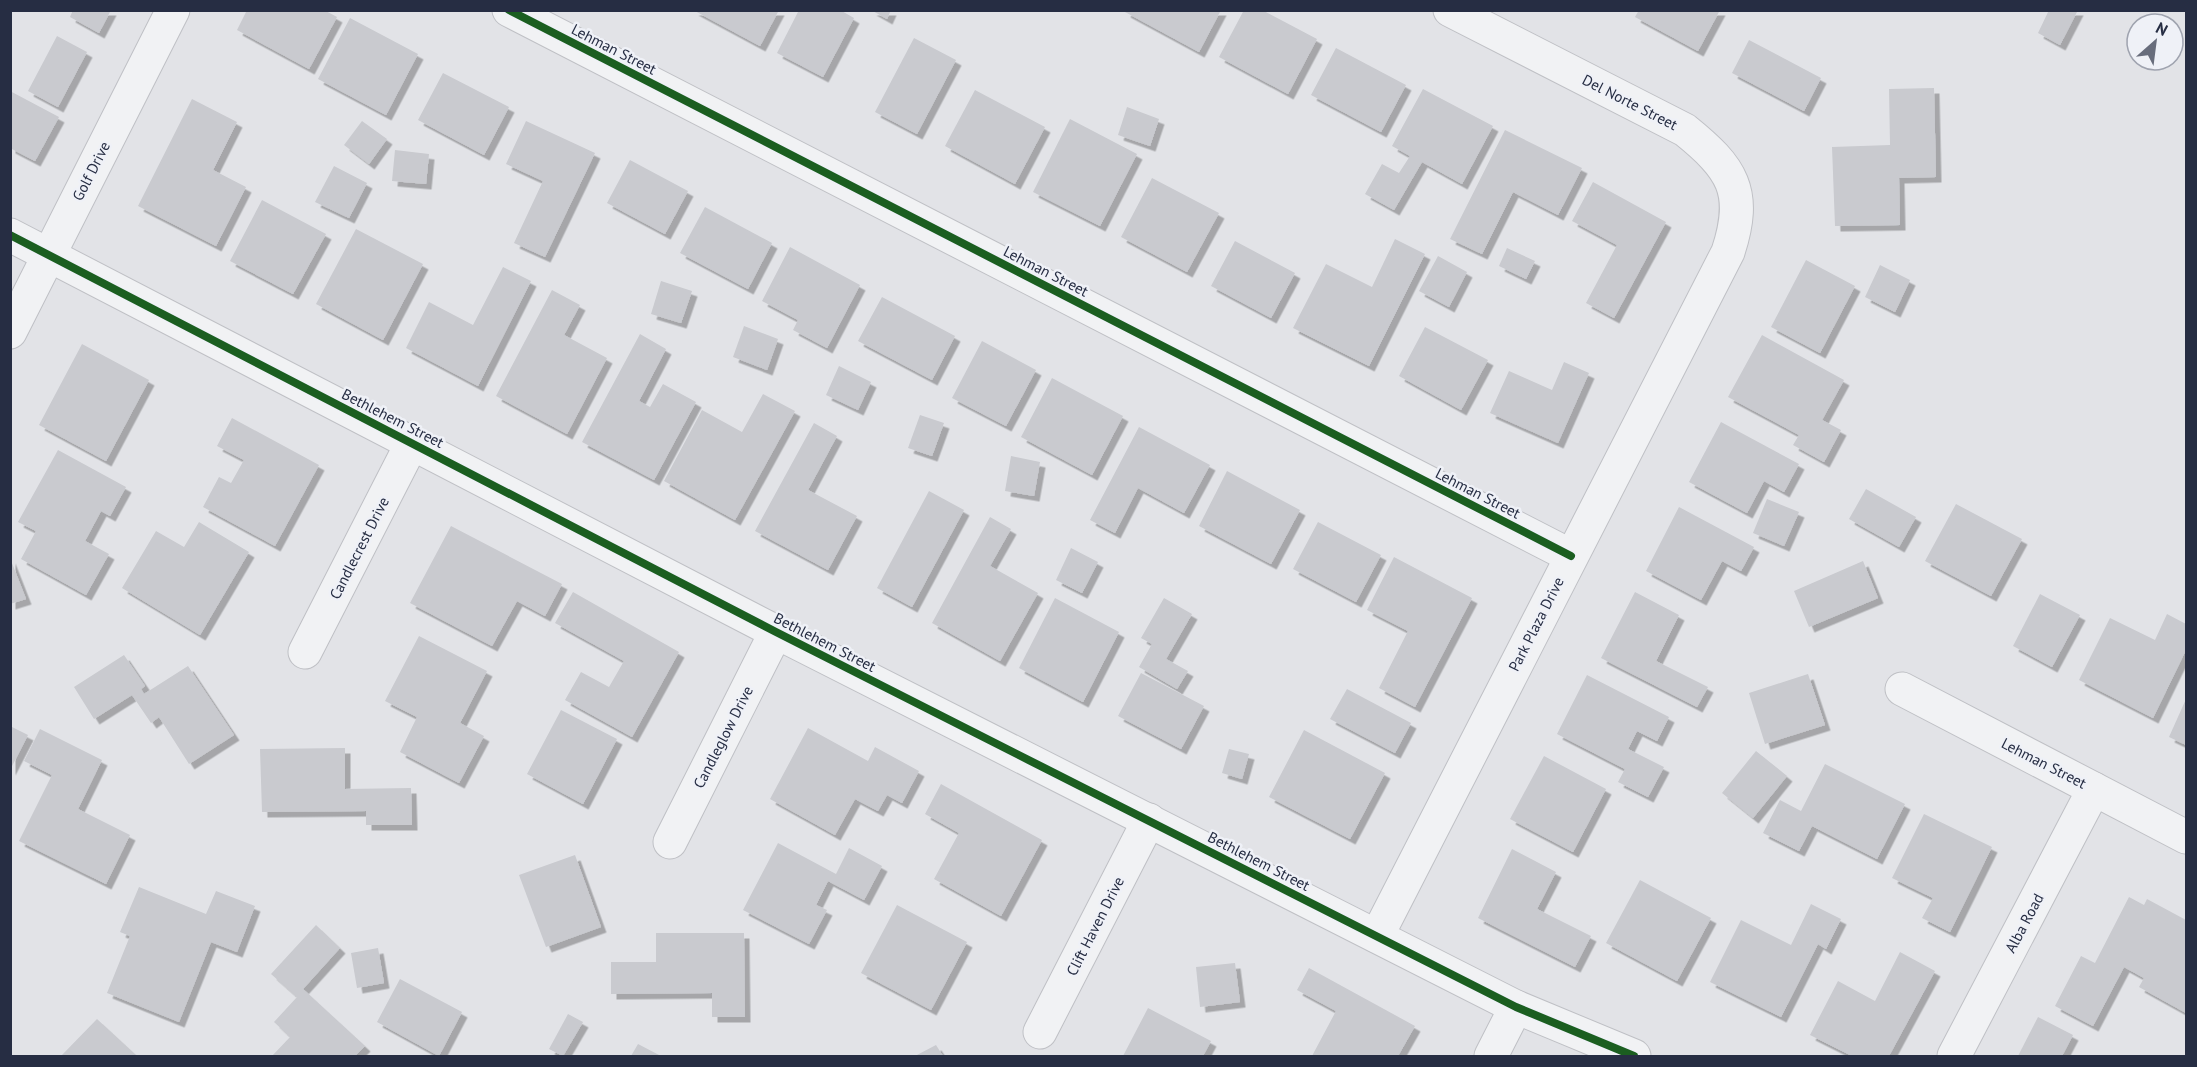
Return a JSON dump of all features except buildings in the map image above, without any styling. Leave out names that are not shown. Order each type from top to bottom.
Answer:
[{"type":"street","name":"Golf Drive","points":[[10,332],[173,10]]},
{"type":"street","name":"Lehman Street","points":[[509,10],[1571,556]]},
{"type":"street","name":"Del Norte Street","points":[[1450,10],[1684,130],[1716,155],[1736,191],[1737,226],[1729,250]]},
{"type":"street","name":"Bethlehem Street","points":[[10,236],[776,632],[1516,1007],[1634,1056]]},
{"type":"street","name":"Park Plaza Drive","points":[[1377,936],[1729,250]]},
{"type":"street","name":"Candlecrest Drive","points":[[305,652],[412,443]]},
{"type":"street","name":"Candleglow Drive","points":[[670,842],[776,632]]},
{"type":"street","name":"Lehman Street","points":[[1902,690],[2187,837]]},
{"type":"street","name":"Alba Road","points":[[1954,1056],[2094,789]]},
{"type":"street","name":"Clift Haven Drive","points":[[1040,1032],[1149,820]]},
{"type":"street","points":[[1491,1056],[1516,1007]]},
{"type":"cycle path","points":[[509,10],[1571,556]]},
{"type":"cycle path","points":[[10,235],[776,632],[1516,1007],[1634,1056]]}]
